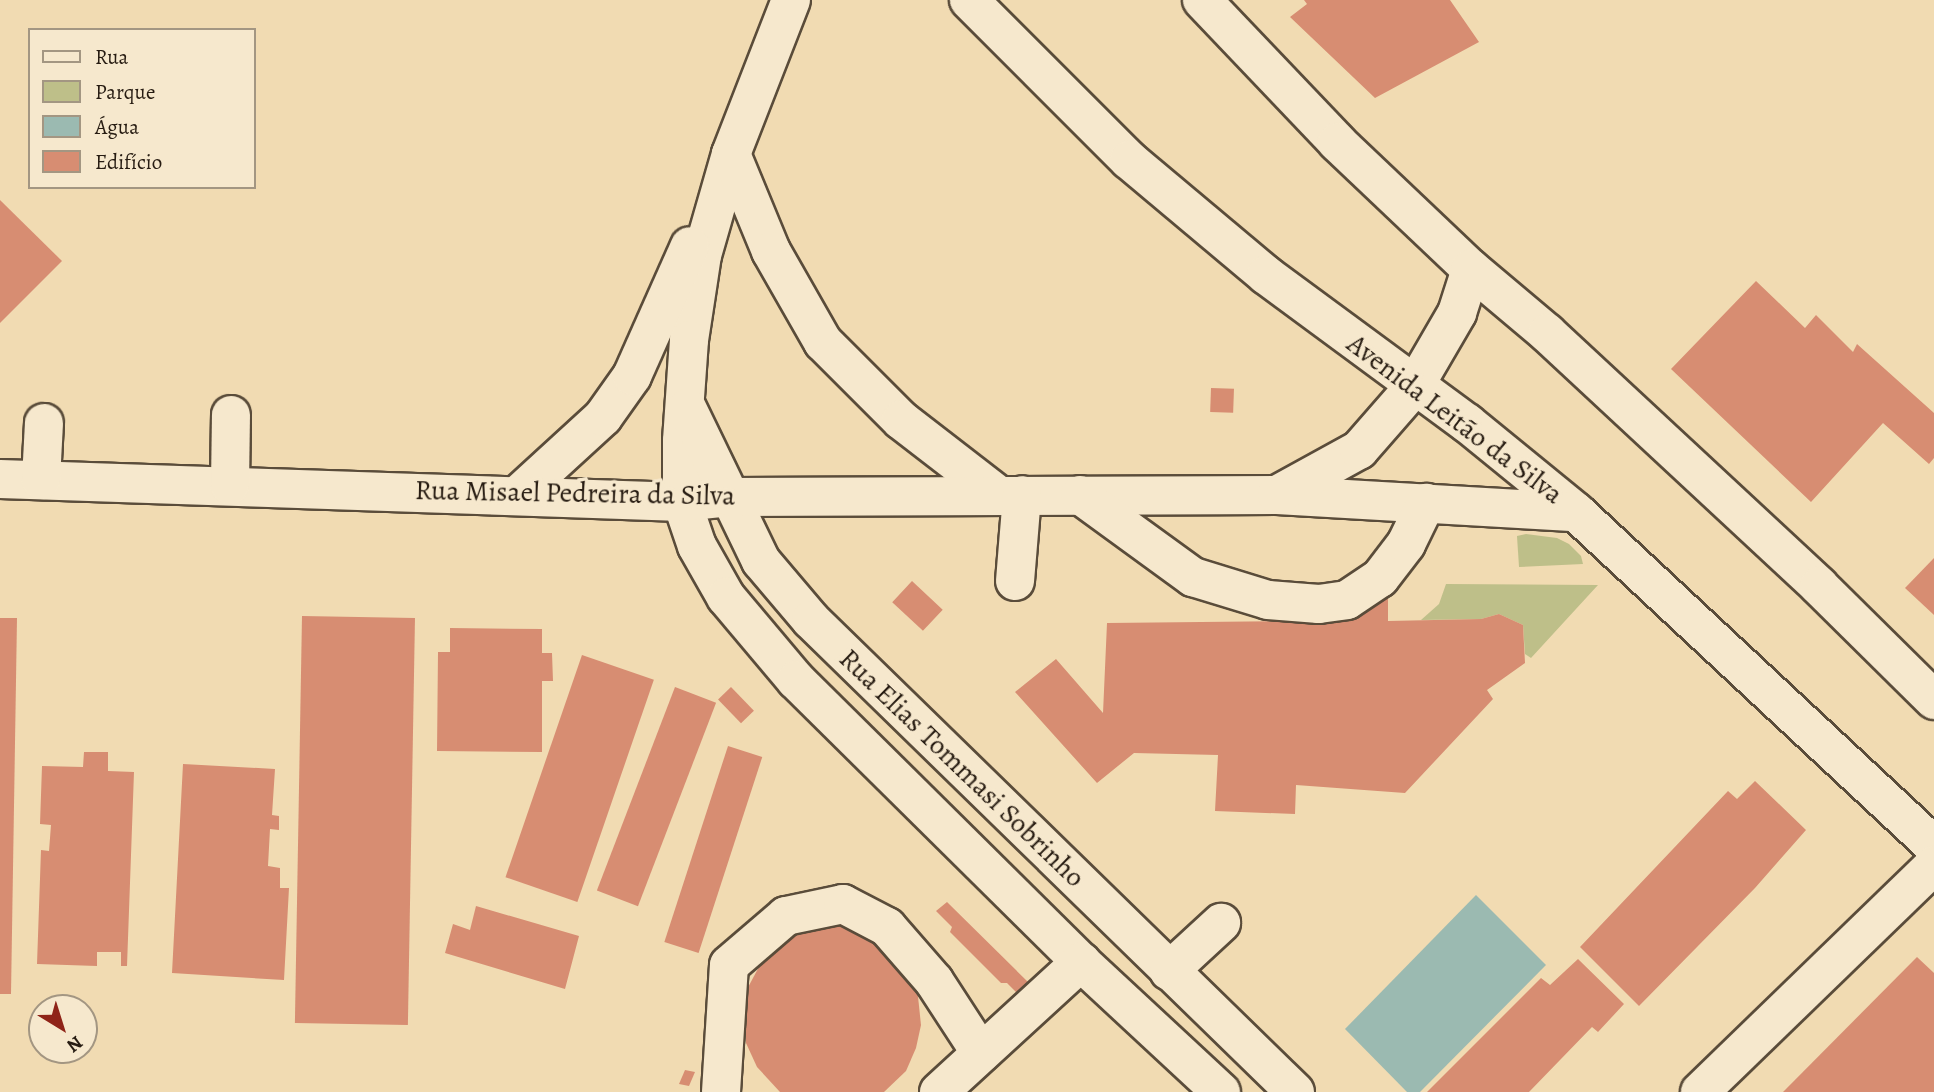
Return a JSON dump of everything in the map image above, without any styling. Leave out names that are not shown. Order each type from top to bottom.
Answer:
[{"type":"street","name":"Rua Elias Tommasi Sobrinho","points":[[791,0],[731,154],[702,256],[689,340],[682,502],[697,546],[726,597],[796,680],[1081,962],[1221,1092]]},
{"type":"street","name":"Avenida Leitão da Silva","points":[[969,0],[1129,160],[1266,275],[1414,387],[1468,423],[1576,512],[1934,846]]},
{"type":"street","points":[[1202,0],[1337,142],[1471,269],[1577,361],[1819,586],[1934,700]]},
{"type":"street","points":[[519,494],[603,417],[632,376],[731,154]]},
{"type":"street","points":[[731,154],[771,251],[823,342],[901,419],[1010,495],[1015,581]]},
{"type":"street","name":"Rua Misael Pedreira da Silva","points":[[1277,495],[1360,450],[1414,387],[1457,313],[1471,269]]},
{"type":"street","name":"Rua Elias Tommasi Sobrinho","points":[[685,403],[761,561],[811,620],[1295,1092]]},
{"type":"street","points":[[230,485],[231,415]]},
{"type":"street","points":[[41,480],[44,423]]},
{"type":"street","name":"Rua Misael Pedreira da Silva","points":[[0,479],[519,494],[682,502],[730,497],[1277,495],[1576,512]]},
{"type":"street","points":[[1080,495],[1192,577],[1268,600],[1319,604],[1347,600],[1380,578],[1406,544],[1426,503]]},
{"type":"street","points":[[1700,1092],[1934,865]]},
{"type":"street","points":[[721,1092],[729,965],[786,916],[843,904],[887,927],[934,981],[981,1053]]},
{"type":"street","points":[[1169,971],[1221,923]]},
{"type":"street","points":[[939,1092],[1081,962]]},
{"type":"green space","points":[[1526,534],[1557,538],[1569,544],[1581,556],[1583,564],[1519,567],[1517,536]]},
{"type":"green space","points":[[1446,584],[1598,585],[1531,658],[1525,654],[1523,625],[1499,614],[1481,619],[1421,620],[1439,604]]},
{"type":"water","points":[[1476,895],[1546,965],[1420,1092],[1407,1092],[1345,1029]]},
{"type":"building","points":[[1304,0],[1450,0],[1479,42],[1375,98],[1290,17],[1307,4]]},
{"type":"building","points":[[0,200],[62,261],[0,323]]},
{"type":"building","points":[[1756,281],[1805,328],[1816,315],[1853,352],[1857,344],[1934,413],[1934,458],[1929,464],[1883,423],[1811,502],[1671,369]]},
{"type":"building","points":[[1211,388],[1234,389],[1233,413],[1210,412]]},
{"type":"building","points":[[1934,558],[1934,615],[1905,588]]},
{"type":"building","points":[[912,581],[943,610],[923,631],[892,602]]},
{"type":"building","points":[[1388,583],[1388,621],[1481,619],[1499,614],[1523,625],[1525,663],[1487,690],[1493,699],[1405,793],[1296,785],[1295,814],[1215,811],[1218,755],[1134,753],[1097,783],[1015,692],[1056,659],[1103,713],[1107,623],[1284,621],[1285,584]]},
{"type":"building","points":[[302,616],[415,618],[408,1025],[295,1023]]},
{"type":"building","points":[[0,618],[17,618],[11,994],[0,994]]},
{"type":"building","points":[[450,628],[542,629],[542,653],[552,653],[553,681],[542,681],[542,752],[437,751],[438,652],[450,652]]},
{"type":"building","points":[[582,655],[654,680],[577,902],[505,877]]},
{"type":"building","points":[[675,687],[716,703],[638,906],[597,891]]},
{"type":"building","points":[[731,687],[754,711],[741,723],[718,700]]},
{"type":"building","points":[[728,746],[762,757],[699,953],[664,942]]},
{"type":"building","points":[[84,752],[108,752],[108,771],[134,772],[127,966],[121,966],[121,952],[97,952],[97,966],[37,964],[41,850],[49,851],[51,825],[40,824],[42,766],[83,767]]},
{"type":"building","points":[[183,764],[275,769],[272,815],[279,816],[279,830],[270,829],[268,866],[280,868],[280,888],[289,888],[284,980],[172,973]]},
{"type":"building","points":[[1755,781],[1806,830],[1755,888],[1639,1006],[1580,947],[1728,791],[1737,799]]},
{"type":"building","points":[[947,902],[1028,982],[1018,994],[1007,983],[1001,983],[950,932],[952,927],[936,911]]},
{"type":"building","points":[[476,906],[579,936],[565,989],[445,953],[453,924],[470,930]]},
{"type":"building","points":[[825,925],[858,928],[884,941],[917,987],[921,1025],[916,1048],[906,1071],[884,1092],[780,1092],[757,1067],[746,1043],[746,991],[768,950],[784,938]]},
{"type":"building","points":[[1917,957],[1934,973],[1934,1092],[1783,1092]]},
{"type":"building","points":[[1578,959],[1624,1004],[1598,1032],[1592,1027],[1529,1092],[1427,1092],[1541,978],[1550,985]]},
{"type":"building","points":[[685,1070],[695,1072],[689,1086],[679,1084]]}]
